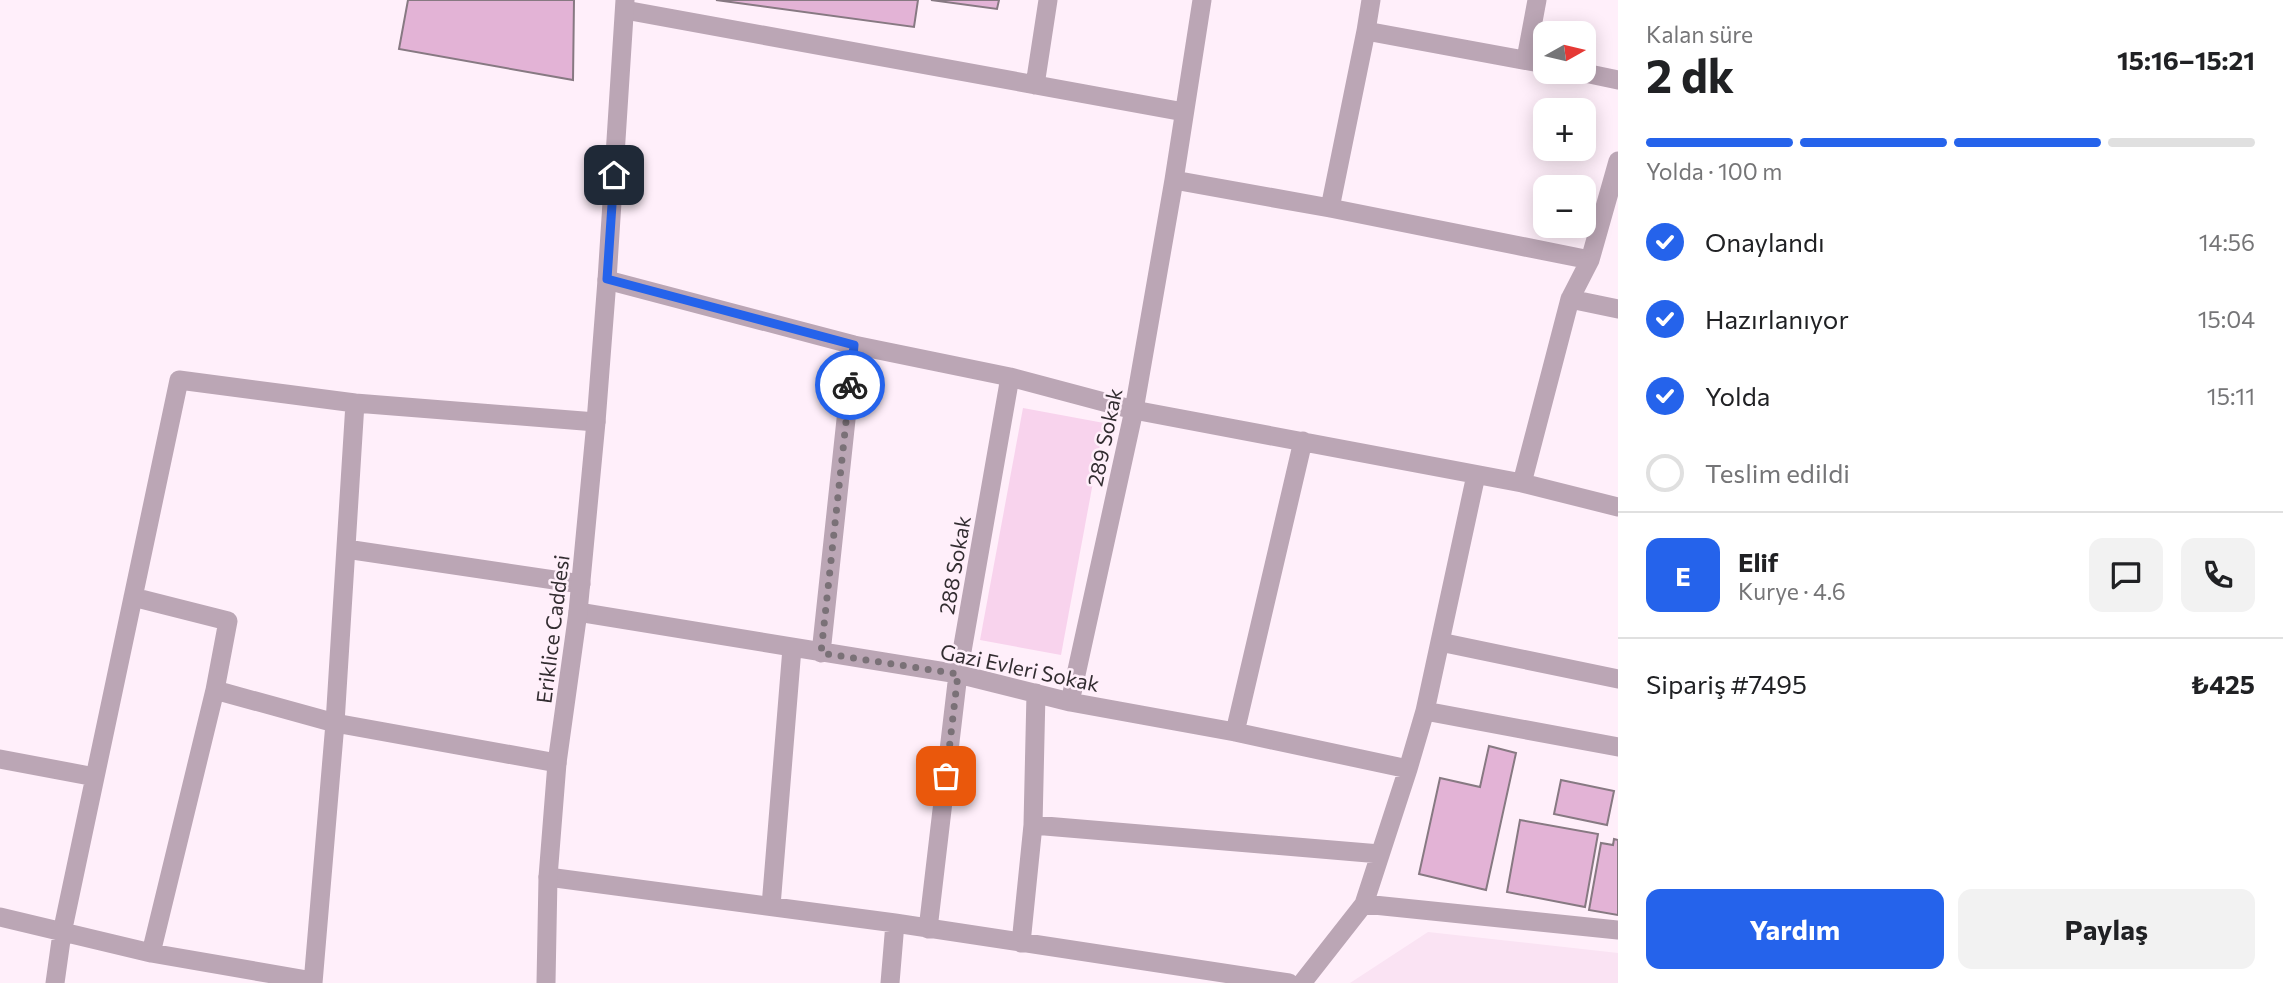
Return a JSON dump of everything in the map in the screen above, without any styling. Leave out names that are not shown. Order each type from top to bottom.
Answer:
[{"type":"street","points":[[1035,85],[1048,0]]},
{"type":"street","name":"289 Sokak","points":[[1070,702],[1134,410],[1202,0]]},
{"type":"street","points":[[1330,208],[1371,0]]},
{"type":"street","points":[[1526,59],[1538,0]]},
{"type":"street","points":[[625,5],[1184,112]]},
{"type":"street","name":"Eriklice Caddesi","points":[[546,983],[548,877],[596,422],[625,5]]},
{"type":"street","points":[[1366,31],[1533,61]]},
{"type":"street","points":[[1596,75],[1618,80]]},
{"type":"street","points":[[1522,483],[1570,299],[1590,260],[1618,161]]},
{"type":"street","points":[[1174,180],[1590,260]]},
{"type":"street","points":[[607,279],[854,345],[1010,377],[1134,410],[1522,483],[1618,507]]},
{"type":"street","points":[[1570,299],[1618,309]]},
{"type":"street","points":[[821,653],[854,345]]},
{"type":"street","name":"288 Sokak","points":[[928,929],[958,674],[1010,377]]},
{"type":"street","points":[[55,983],[62,933],[179,380],[355,403],[596,422]]},
{"type":"street","points":[[0,917],[151,953],[313,982],[335,723],[355,403]]},
{"type":"street","points":[[1236,732],[1303,441]]},
{"type":"street","points":[[1302,983],[1364,904],[1424,711],[1476,475]]},
{"type":"street","points":[[346,549],[581,584]]},
{"type":"street","points":[[133,597],[228,621],[215,690],[151,953]]},
{"type":"street","name":"Gazi Evleri Sokak","points":[[578,612],[958,674],[1070,702],[1236,732],[1408,769]]},
{"type":"street","points":[[1440,642],[1618,679]]},
{"type":"street","points":[[771,906],[792,648]]},
{"type":"street","points":[[215,690],[335,723],[558,763]]},
{"type":"street","points":[[1021,943],[1033,825],[1036,693]]},
{"type":"street","points":[[1424,711],[1618,747]]},
{"type":"street","points":[[0,759],[95,777]]},
{"type":"street","points":[[1033,825],[1380,854]]},
{"type":"street","points":[[548,877],[895,923],[1289,983]]},
{"type":"street","points":[[1364,904],[1618,930]]},
{"type":"street","points":[[890,983],[895,923]]},
{"type":"shaded area","points":[[1023,408],[1104,423],[1061,655],[980,640]]},
{"type":"shaded area","points":[[1428,932],[1618,953],[1618,983],[1350,983]]},
{"type":"building","points":[[408,0],[574,0],[573,80],[399,49]]},
{"type":"building","points":[[716,0],[918,0],[914,27]]},
{"type":"building","points":[[931,0],[999,0],[997,9]]},
{"type":"building","points":[[1489,746],[1516,753],[1486,890],[1419,874],[1440,778],[1480,787]]},
{"type":"building","points":[[1561,780],[1614,791],[1607,825],[1554,814]]},
{"type":"building","points":[[1520,820],[1598,834],[1585,907],[1507,892]]},
{"type":"building","points":[[1614,839],[1618,840],[1618,915],[1589,910],[1601,843],[1613,845]]},
{"type":"way so far","points":[[850,385],[821,653],[958,674],[946,776]]},
{"type":"route","points":[[614,175],[607,279],[854,345],[850,385]]}]
